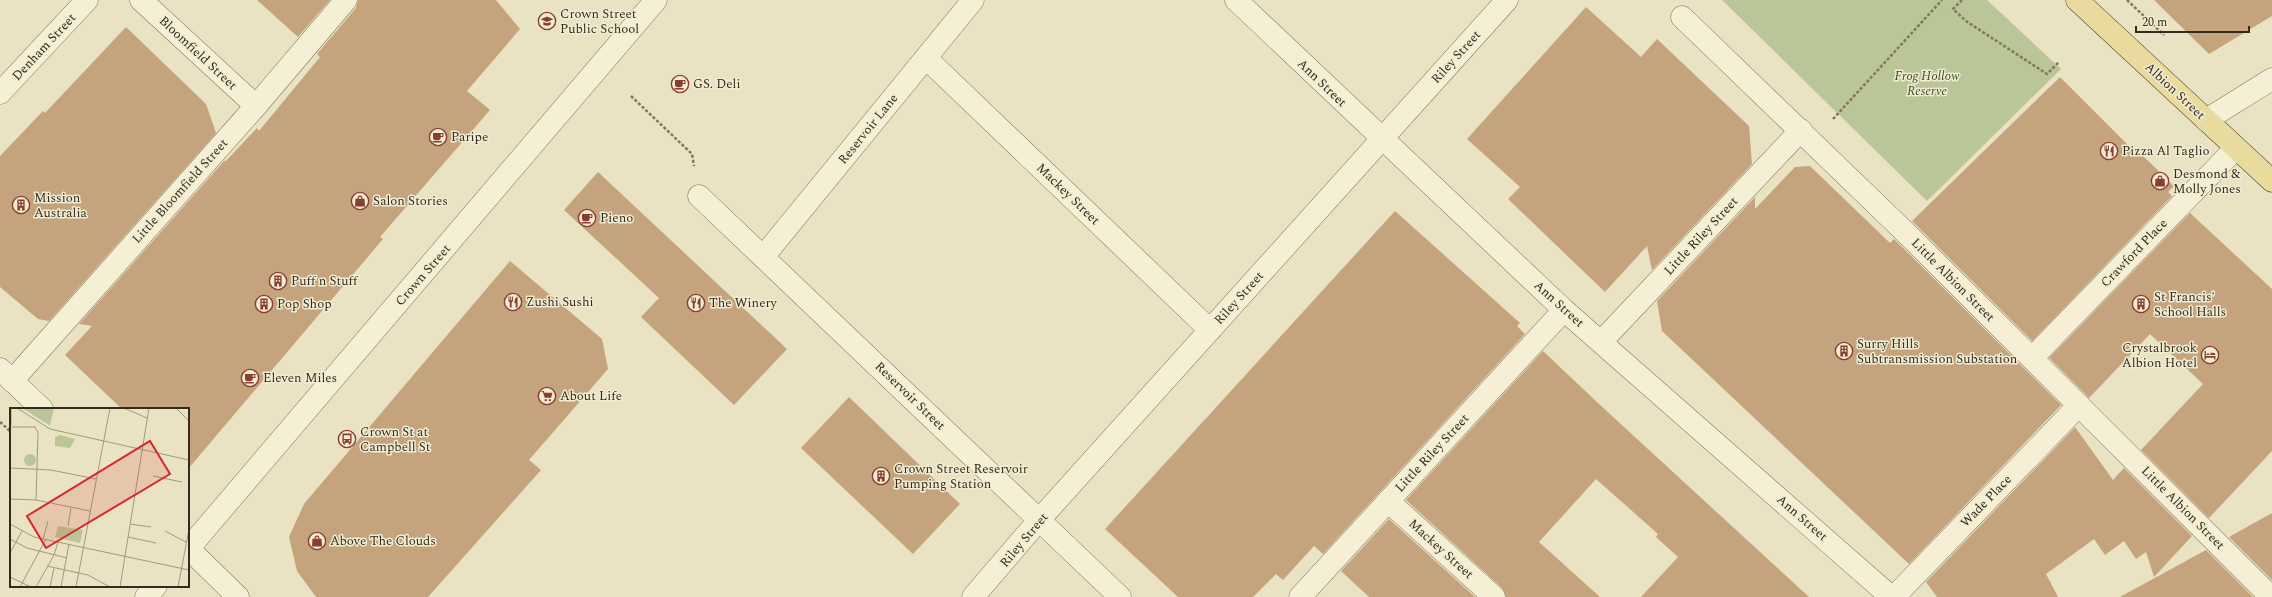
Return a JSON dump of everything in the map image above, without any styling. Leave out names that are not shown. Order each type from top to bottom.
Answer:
[{"type":"main road","name":"Albion Street","points":[[2078,0],[2272,181]]},
{"type":"street","name":"Denham Street","points":[[0,93],[87,0]]},
{"type":"street","name":"Bloomfield Street","points":[[140,0],[256,106]]},
{"type":"street","name":"Little Bloomfield Street","points":[[6,375],[256,106],[346,0]]},
{"type":"street","name":"Crown Street","points":[[189,548],[656,0]]},
{"type":"street","name":"Reservoir Lane","points":[[763,257],[973,0]]},
{"type":"street","name":"Ann Street","points":[[1236,0],[1564,310],[1893,597]]},
{"type":"street","name":"Riley Street","points":[[973,597],[1039,520],[1383,140],[1507,0]]},
{"type":"street","name":"Little Albion Street","points":[[1682,17],[1904,231],[2272,597]]},
{"type":"street","name":"Mackey Street","points":[[926,58],[1210,330]]},
{"type":"street","points":[[2206,120],[2272,79]]},
{"type":"street","name":"Little Riley Street","points":[[1602,342],[1806,136]]},
{"type":"street","name":"Crawford Place","points":[[2032,358],[2236,148]]},
{"type":"street","name":"Reservoir Street","points":[[699,196],[1120,597]]},
{"type":"street","name":"Little Riley Street","points":[[1300,597],[1564,310]]},
{"type":"street","points":[[6,375],[41,408]]},
{"type":"street","name":"Wade Place","points":[[1893,597],[2079,405]]},
{"type":"street","name":"Mackey Street","points":[[1388,501],[1494,597]]},
{"type":"street","points":[[189,550],[238,597]]},
{"type":"street","points":[[146,597],[155,587]]},
{"type":"path","points":[[1806,136],[1942,0]]},
{"type":"path","points":[[1962,0],[1953,9],[1966,21],[2047,74],[2059,62]]},
{"type":"path","points":[[630,96],[692,154],[699,196]]},
{"type":"path","points":[[0,422],[10,431]]},
{"type":"green space","name":"Frog Hollow Reserve","points":[[1722,0],[1987,0],[2061,69],[1927,201]]},
{"type":"building","points":[[257,0],[330,0],[298,37]]},
{"type":"building","points":[[358,0],[496,0],[520,29],[467,91],[490,110],[380,237],[383,239],[189,468],[189,408],[121,408],[65,355],[92,326],[79,324],[225,160],[225,162],[257,128],[259,131],[320,57],[317,54],[356,8]]},
{"type":"building","points":[[2154,0],[2272,0],[2272,16],[2209,54]]},
{"type":"building","points":[[1586,7],[1641,57],[1657,39],[1749,126],[1752,164],[1652,270],[1647,246],[1605,292],[1508,199],[1520,187],[1467,139]]},
{"type":"building","points":[[126,27],[206,104],[216,133],[49,321],[38,319],[0,287],[0,156],[43,111],[45,113]]},
{"type":"building","points":[[2060,77],[2132,149],[2134,147],[2174,186],[2168,192],[2172,196],[2032,341],[1912,221]]},
{"type":"building","name":"Surry Hills Subtransmission Substation","points":[[1810,166],[1890,243],[1894,239],[2061,405],[1909,564],[1662,331],[1657,301],[1755,197],[1755,209],[1795,167]]},
{"type":"building","name":"The Winery","points":[[598,172],[787,349],[734,405],[641,317],[659,298],[564,210]]},
{"type":"building","points":[[1395,211],[1520,323],[1517,326],[1525,334],[1323,554],[1314,546],[1283,580],[1276,574],[1253,597],[1178,597],[1105,529]]},
{"type":"building","points":[[2190,213],[2272,289],[2272,451],[2209,518],[2141,450],[2203,384],[2150,334],[2089,398],[2049,358]]},
{"type":"building","points":[[510,261],[602,339],[608,369],[529,460],[541,470],[428,597],[316,597],[297,571],[289,537],[304,504]]},
{"type":"building","points":[[1543,351],[1809,597],[1641,597],[1678,557],[1656,537],[1658,534],[1596,479],[1539,542],[1600,597],[1506,597],[1502,588],[1406,500]]},
{"type":"building","name":"Crown Street Reservoir Pumping Station","points":[[849,397],[960,504],[913,554],[801,448]]},
{"type":"building","points":[[2075,427],[2113,480],[2124,468],[2192,536],[2154,577],[2146,552],[2136,559],[2124,541],[2105,555],[2094,539],[2046,574],[2058,597],[1937,597],[1926,582]]},
{"type":"building","points":[[2272,513],[2272,580],[2229,537]]},
{"type":"building","points":[[1389,519],[1475,597],[1369,597],[1341,571]]},
{"type":"building","points":[[2206,550],[2253,597],[2120,597]]},
{"type":"place","name":"Crown Street Public School","points":[[547,21]]},
{"type":"place","name":"GS. Deli","points":[[680,84]]},
{"type":"place","name":"Paripe","points":[[438,137]]},
{"type":"place","name":"Pizza Al Taglio","points":[[2109,151]]},
{"type":"place","name":"Desmond & Molly Jones","points":[[2160,181]]},
{"type":"place","name":"Salon Stories","points":[[360,201]]},
{"type":"place","name":"Mission Australia","points":[[21,205]]},
{"type":"place","name":"Pieno","points":[[587,218]]},
{"type":"place","name":"Puff n Stuff","points":[[278,281]]},
{"type":"place","name":"Zushi Sushi","points":[[513,302]]},
{"type":"place","name":"The Winery","points":[[696,303]]},
{"type":"place","name":"Pop Shop","points":[[264,304]]},
{"type":"place","name":"St Francis' School Halls","points":[[2141,304]]},
{"type":"place","name":"Surry Hills Subtransmission Substation","points":[[1844,351]]},
{"type":"place","name":"Crystalbrook Albion Hotel","points":[[2210,355]]},
{"type":"place","name":"Eleven Miles","points":[[250,378]]},
{"type":"place","name":"About Life","points":[[547,396]]},
{"type":"place","name":"Crown St at Campbell St","points":[[347,439]]},
{"type":"place","name":"Crown Street Reservoir Pumping Station","points":[[881,476]]},
{"type":"place","name":"Above The Clouds","points":[[317,541]]}]
